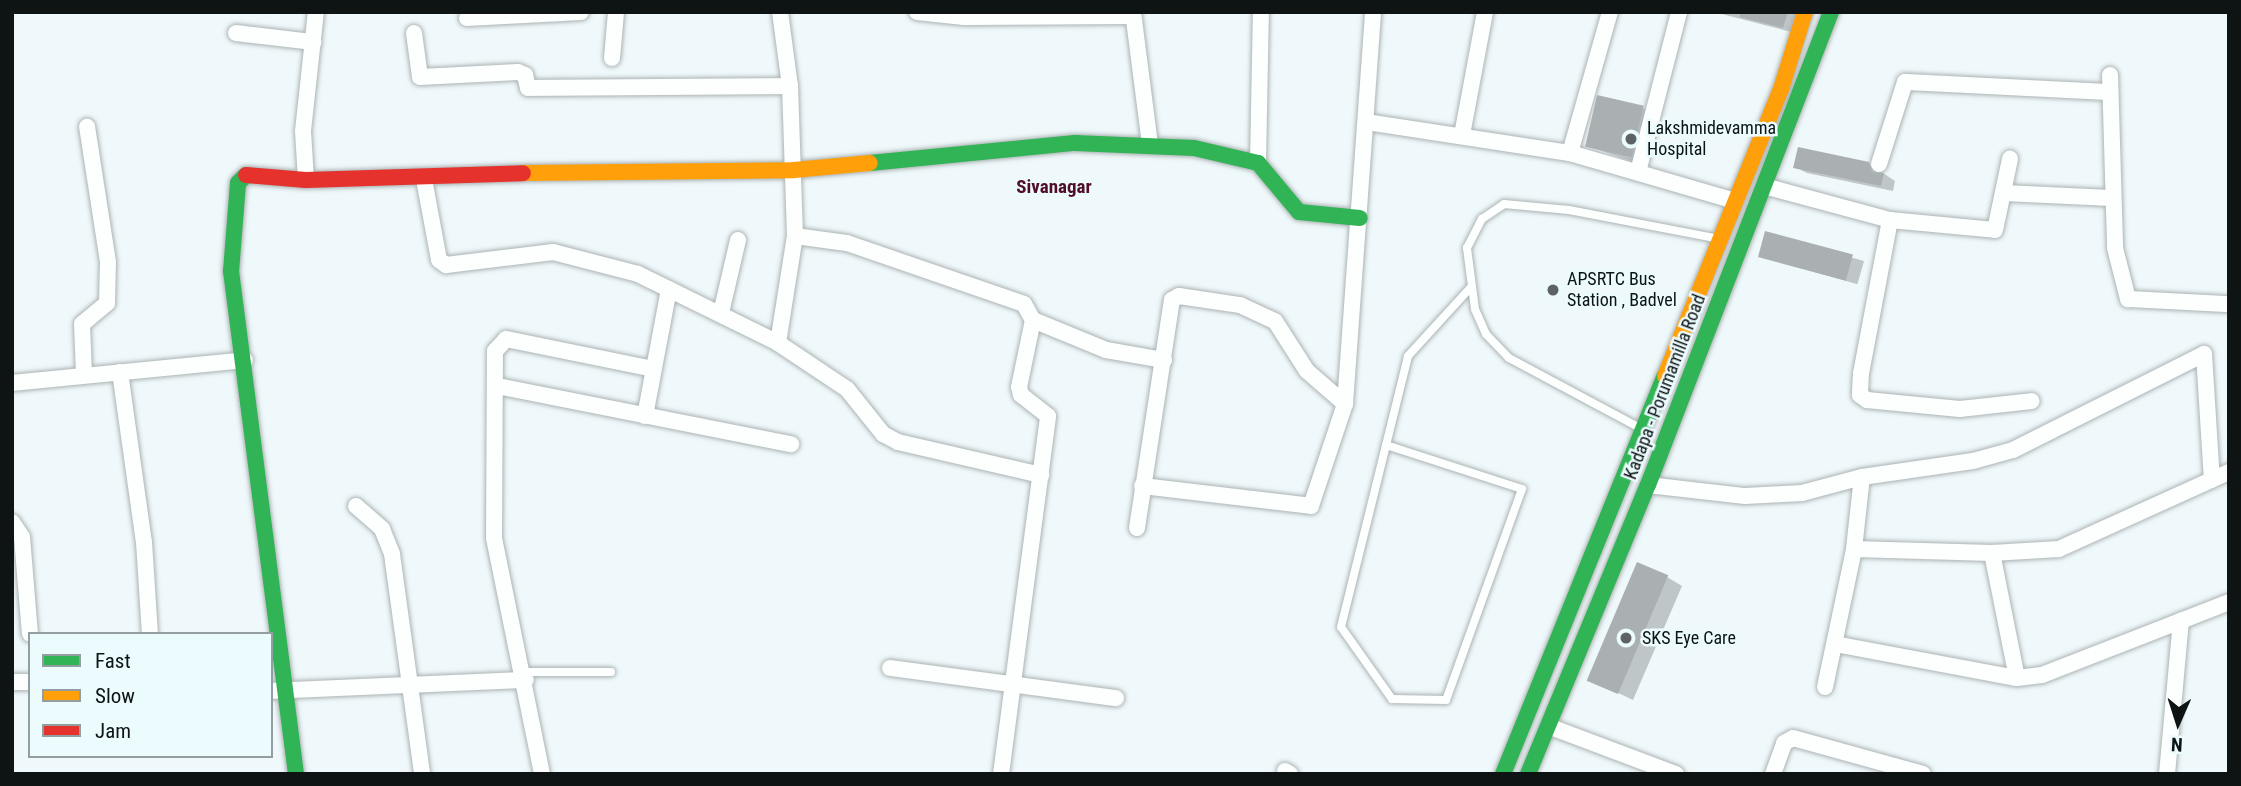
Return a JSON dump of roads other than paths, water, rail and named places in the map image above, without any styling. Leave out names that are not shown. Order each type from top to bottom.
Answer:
[{"type":"street","points":[[306,180],[303,131],[316,12]]},
{"type":"street","points":[[467,18],[581,12]]},
{"type":"street","points":[[612,58],[616,12]]},
{"type":"street","points":[[778,343],[795,236],[790,86],[780,12]]},
{"type":"street","points":[[917,12],[964,17],[1133,14],[1150,144]]},
{"type":"street","points":[[1258,163],[1261,12]]},
{"type":"street","points":[[1142,486],[1306,509],[1311,506],[1345,404],[1373,12]]},
{"type":"street","points":[[1462,135],[1485,12]]},
{"type":"street","points":[[1570,153],[1610,12]]},
{"type":"street","points":[[1638,172],[1679,12]]},
{"type":"street","points":[[1503,774],[1781,89],[1805,12]]},
{"type":"street","name":"Kadapa - Porumamilla Road","points":[[1528,774],[1648,485],[1831,12]]},
{"type":"street","points":[[236,33],[313,42]]},
{"type":"street","points":[[414,33],[420,77],[518,72],[524,75],[527,88],[790,86]]},
{"type":"street","points":[[1879,164],[1905,82],[2110,83],[2111,198],[2115,247],[2128,299],[2227,304]]},
{"type":"street","points":[[1367,122],[1570,153],[1735,201]]},
{"type":"street","points":[[85,374],[82,324],[107,303],[108,262],[87,127]]},
{"type":"street","points":[[271,632],[245,360],[231,271],[238,183],[242,176],[306,180],[605,170],[794,170],[1075,143],[1150,144],[1194,148],[1258,163],[1299,212],[1360,218]]},
{"type":"street","points":[[1764,186],[1890,220],[1995,230],[2010,159]]},
{"type":"street","points":[[424,178],[439,260],[446,265],[553,252],[638,274],[778,343],[848,389],[883,434],[898,442],[1041,475]]},
{"type":"street","points":[[2004,192],[2111,198]]},
{"type":"street","points":[[1890,220],[1860,395],[1867,400],[1960,409],[2032,401]]},
{"type":"street","points":[[795,236],[847,243],[1024,304],[1033,320],[1106,350],[1164,360]]},
{"type":"street","points":[[721,313],[738,240]]},
{"type":"street","points":[[645,416],[668,289]]},
{"type":"street","points":[[1137,528],[1172,300],[1179,296],[1240,305],[1275,321],[1307,371],[1345,404]]},
{"type":"street","points":[[1001,774],[1016,684],[1048,416],[1021,395],[1019,387],[1033,320]]},
{"type":"street","points":[[542,774],[525,676],[494,538],[497,386],[495,351],[506,339],[653,369]]},
{"type":"street","points":[[1648,485],[1745,496],[1802,493],[1862,477],[2013,450],[2204,354],[2212,480]]},
{"type":"street","points":[[12,383],[245,360]]},
{"type":"street","points":[[120,372],[144,542],[150,632]]},
{"type":"street","points":[[497,386],[791,444]]},
{"type":"street","points":[[1854,549],[1992,553],[2079,543],[2229,472]]},
{"type":"street","points":[[1825,687],[1854,549],[1862,477]]},
{"type":"street","points":[[356,506],[382,529],[392,554],[422,774]]},
{"type":"street","points":[[12,522],[22,537],[30,632]]},
{"type":"street","points":[[1992,553],[2017,678]]},
{"type":"street","points":[[1835,644],[2017,678],[2042,675],[2229,602]]},
{"type":"street","points":[[2167,774],[2181,621]]},
{"type":"street","points":[[273,650],[277,692],[296,774]]},
{"type":"street","points":[[890,668],[1116,698]]},
{"type":"street","points":[[277,692],[525,676]]},
{"type":"street","points":[[1548,726],[1676,774]]},
{"type":"street","points":[[1773,774],[1784,743],[1793,738],[1923,774]]},
{"type":"lane","points":[[1644,430],[1509,358],[1486,334],[1471,287],[1467,248],[1482,219],[1504,204],[1569,210],[1721,239]]},
{"type":"lane","points":[[1387,445],[1522,489],[1446,699],[1392,699],[1341,627],[1408,356],[1471,287]]},
{"type":"lane","points":[[525,676],[611,672]]},
{"type":"place","name":"Lakshmidevamma Hospital","points":[[1631,139]]},
{"type":"place","name":"APSRTC Bus Station , Badvel","points":[[1553,290]]},
{"type":"place","name":"SKS Eye Care","points":[[1626,638]]},
{"type":"district","name":"Sivanagar","points":[[1054,187]]}]
